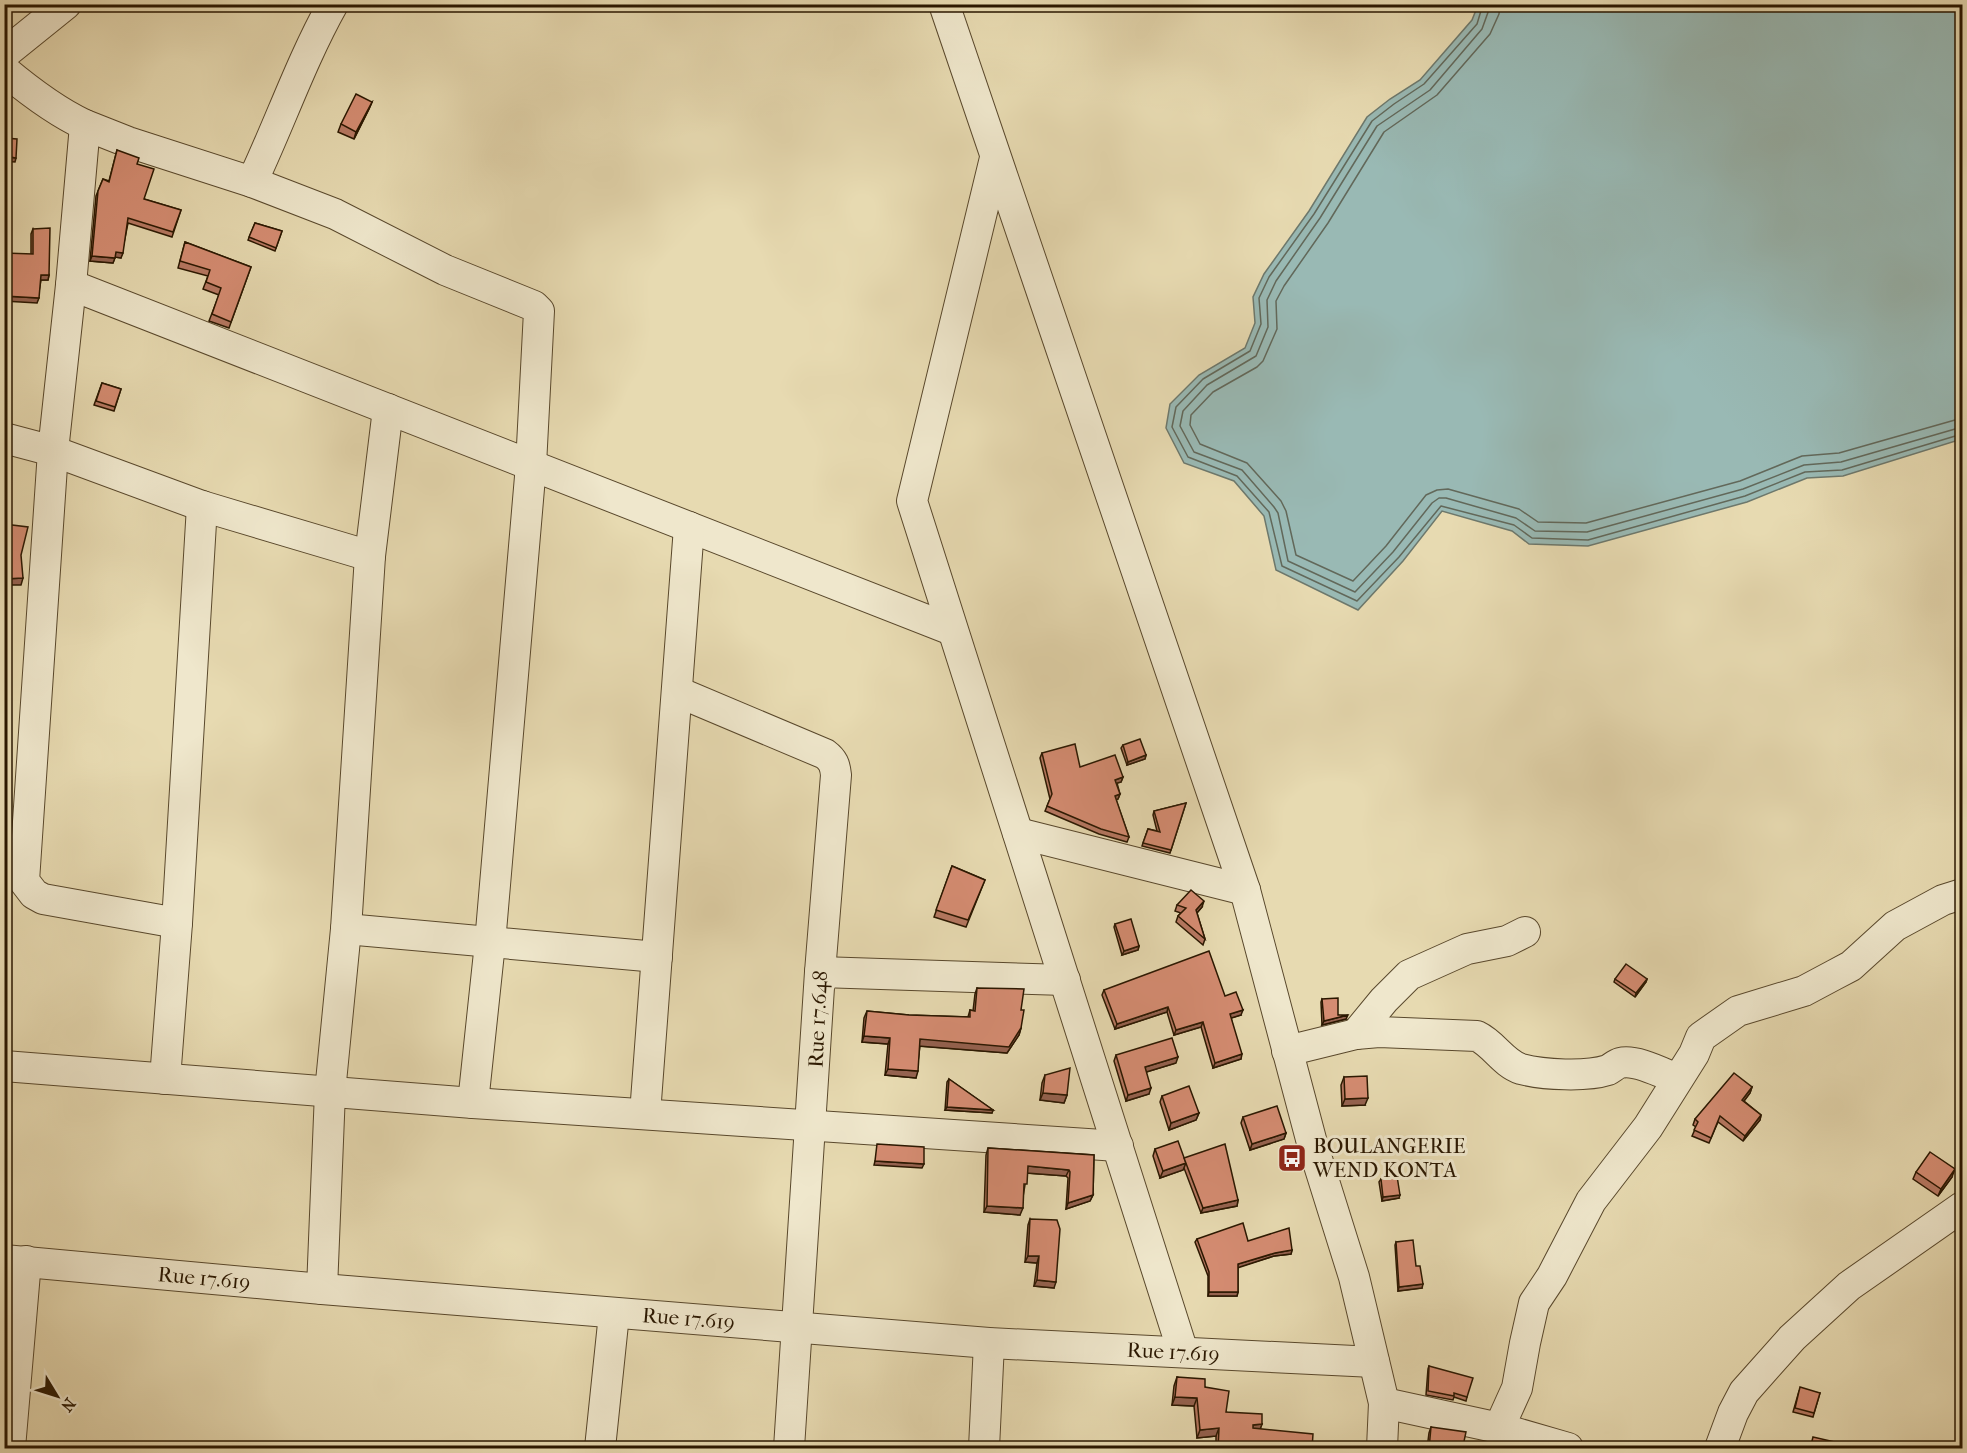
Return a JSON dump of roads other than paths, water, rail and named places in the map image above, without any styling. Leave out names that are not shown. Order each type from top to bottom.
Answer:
[{"type":"street","points":[[4,54],[66,4]]},
{"type":"street","points":[[252,182],[263,162],[313,40],[333,4]]},
{"type":"street","points":[[944,4],[1245,890],[1312,1143],[1354,1277],[1384,1403],[1382,1449]]},
{"type":"street","points":[[4,70],[29,92],[85,125],[121,140],[252,182],[334,214],[445,270],[537,307],[539,311],[531,465],[490,943],[473,1103]]},
{"type":"street","points":[[85,125],[53,451],[24,881],[34,894],[43,899],[177,923]]},
{"type":"street","points":[[995,158],[912,497],[952,630],[1183,1352]]},
{"type":"street","points":[[71,285],[952,630]]},
{"type":"street","points":[[322,1289],[330,1092],[346,929],[370,556],[388,409]]},
{"type":"street","points":[[4,438],[53,451],[202,506],[370,556]]},
{"type":"street","points":[[165,1079],[177,923],[202,506]]},
{"type":"street","points":[[645,1114],[689,527]]},
{"type":"street","name":"Rue 17.648","points":[[678,693],[814,749],[832,759],[836,775],[820,972],[789,1449]]},
{"type":"street","points":[[1018,833],[1245,890]]},
{"type":"street","points":[[1499,1428],[1517,1388],[1534,1303],[1552,1276],[1591,1202],[1648,1127],[1694,1054],[1701,1037],[1738,1011],[1804,991],[1851,966],[1895,926],[1943,900],[1962,894]]},
{"type":"street","points":[[346,929],[657,957]]},
{"type":"street","points":[[1356,1034],[1384,1000],[1409,975],[1467,949],[1506,941],[1525,932]]},
{"type":"street","points":[[820,972],[1065,980]]},
{"type":"street","points":[[1287,1051],[1356,1034],[1412,1032],[1477,1036],[1485,1040],[1507,1061],[1519,1068],[1537,1072],[1584,1074],[1610,1070],[1620,1063],[1642,1065],[1677,1079]]},
{"type":"street","points":[[4,1066],[473,1103],[1118,1146]]},
{"type":"street","points":[[1720,1449],[1733,1413],[1744,1392],[1792,1338],[1850,1286],[1962,1207]]},
{"type":"street","points":[[10,1449],[15,1261]]},
{"type":"street","name":"Rue 17.619","points":[[15,1261],[614,1314],[989,1343],[1374,1362]]},
{"type":"street","points":[[600,1449],[614,1314]]},
{"type":"street","points":[[984,1449],[989,1343]]},
{"type":"street","points":[[1384,1403],[1499,1428],[1568,1449]]},
{"type":"water","points":[[1478,5],[1962,5],[1962,439],[1843,476],[1807,478],[1747,502],[1588,546],[1529,544],[1512,531],[1442,511],[1403,561],[1358,610],[1276,570],[1264,516],[1234,481],[1184,463],[1166,428],[1170,404],[1199,375],[1245,348],[1255,323],[1253,297],[1264,274],[1309,211],[1367,117],[1420,80],[1472,20]]},
{"type":"place","name":"BOULANGERIE WEND KONTA","points":[[1292,1158]]}]
